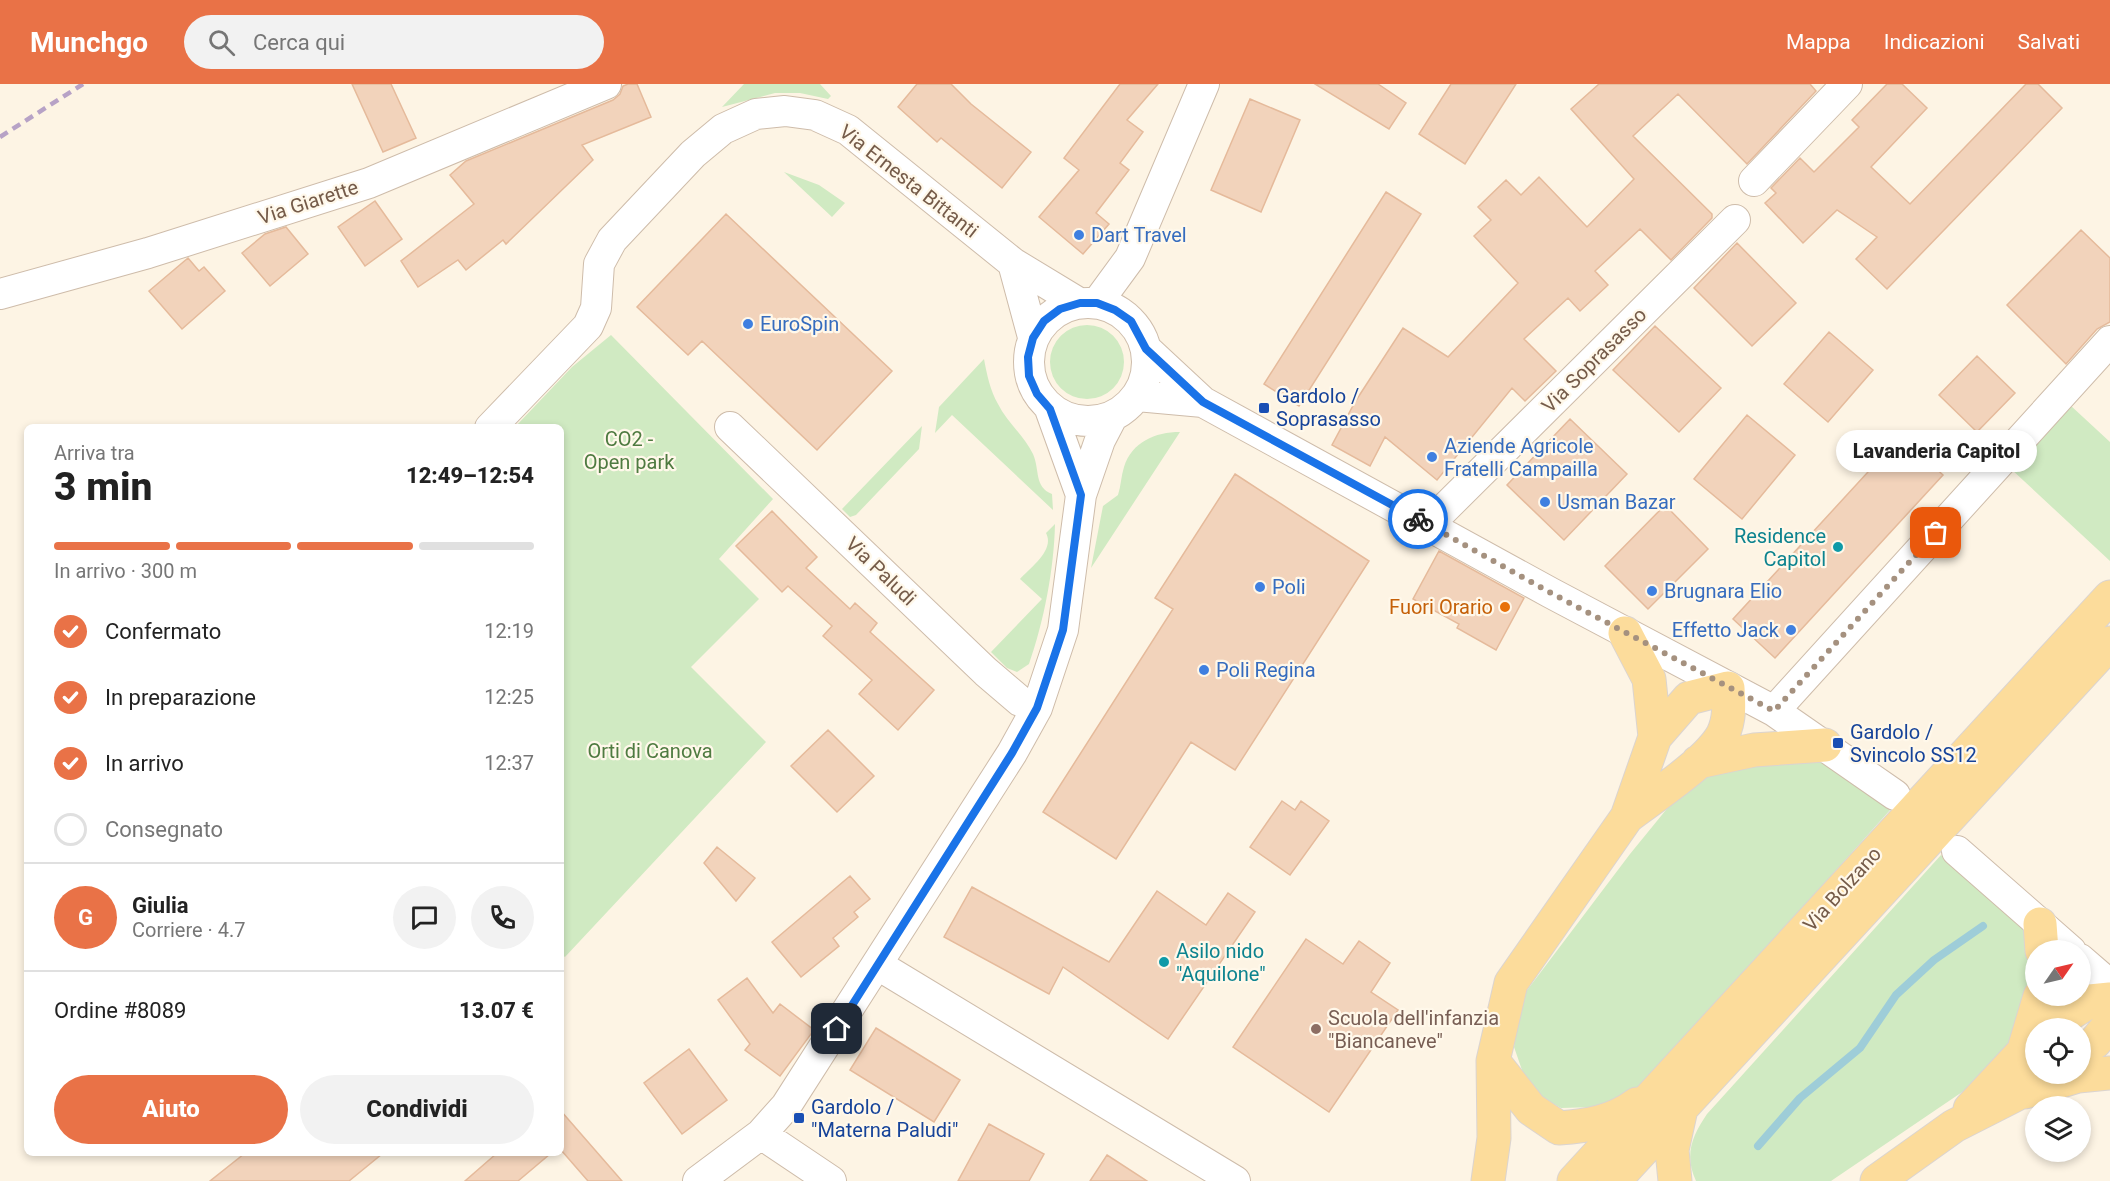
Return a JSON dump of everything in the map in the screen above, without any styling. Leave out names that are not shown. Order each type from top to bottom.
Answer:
[{"type":"main road","name":"Via Bolzano","points":[[1614,1181],[1673,1095],[2110,597]]},
{"type":"main road","points":[[1625,633],[1649,679],[1655,736]]},
{"type":"main road","name":"Via Bolzano","points":[[1574,1181],[1673,1095],[2110,643]]},
{"type":"main road","points":[[1488,1181],[1494,1138],[1493,1061],[1511,983],[1627,817],[1655,736],[1689,698],[1728,688],[1729,712],[1722,735],[1698,762],[1627,817]]},
{"type":"main road","points":[[1698,762],[1754,750],[1825,745]]},
{"type":"main road","points":[[2065,1018],[2090,1001],[2110,999]]},
{"type":"main road","points":[[2091,1045],[2110,1024]]},
{"type":"main road","points":[[1954,1126],[2025,1050]]},
{"type":"main road","points":[[1493,1061],[1531,1109],[1559,1128],[1590,1125],[1623,1115],[1673,1095],[1672,1150],[1675,1181]]},
{"type":"main road","points":[[2015,1095],[2078,1076],[2110,1074]]},
{"type":"main road","points":[[1876,1181],[1954,1126],[2015,1095],[2031,1084]]},
{"type":"street","name":"Via Giarette","points":[[0,294],[148,253],[369,183],[606,84]]},
{"type":"street","points":[[1088,303],[1130,258],[1204,84]]},
{"type":"street","points":[[1754,181],[1847,84]]},
{"type":"street","name":"Via Ernesta Bittanti","points":[[494,424],[588,326],[596,308],[599,264],[612,240],[693,154],[723,129],[756,114],[785,111],[815,116],[848,130],[1013,263],[1088,303]]},
{"type":"street","name":"Via Soprasasso","points":[[1428,525],[1735,220]]},
{"type":"street","points":[[1130,258],[1131,321],[1146,349],[1203,402],[1625,633],[1774,711],[1895,795]]},
{"type":"street","points":[[1013,263],[1033,338]]},
{"type":"street","points":[[1112,417],[1096,422],[1080,422],[1050,409],[1037,394],[1029,376],[1028,357],[1033,338],[1044,321],[1060,309],[1088,303],[1115,310],[1131,321]]},
{"type":"street","points":[[1774,711],[2110,341]]},
{"type":"street","points":[[698,1181],[761,1134],[786,1106],[1012,753],[1037,708],[1063,630],[1081,495],[1100,440],[1112,417],[1137,396],[1144,384],[1146,349]]},
{"type":"street","points":[[1137,396],[1203,402]]},
{"type":"street","points":[[1050,409],[1081,495]]},
{"type":"street","name":"Via Paludi","points":[[730,427],[986,672],[1020,701],[1037,708]]},
{"type":"street","points":[[1957,851],[2041,938]]},
{"type":"street","points":[[878,965],[1235,1181]]},
{"type":"street","points":[[2091,969],[2110,985]]},
{"type":"street","points":[[761,1134],[831,1181]]},
{"type":"green space","points":[[744,84],[820,84],[831,96],[828,99],[800,93],[775,93],[722,107]]},
{"type":"green space","points":[[784,172],[819,185],[845,203],[832,217]]},
{"type":"green space","points":[[1087,325],[1108,331],[1118,341],[1124,362],[1118,383],[1108,393],[1087,399],[1066,393],[1056,383],[1050,362],[1056,341],[1066,331]]},
{"type":"green space","points":[[611,335],[773,499],[719,559],[759,599],[691,667],[766,742],[565,957],[564,424],[518,424],[572,367]]},
{"type":"green space","points":[[984,359],[995,399],[1033,454],[1042,487],[1052,494],[1053,510],[952,415],[935,433],[939,407]]},
{"type":"green space","points":[[2070,405],[2110,442],[2110,561],[2011,469]]},
{"type":"green space","points":[[922,426],[919,449],[856,515],[850,517],[842,509]]},
{"type":"green space","points":[[1180,432],[1091,568],[1103,506],[1118,495],[1128,458],[1139,445],[1153,436]]},
{"type":"green space","points":[[1055,524],[1050,577],[1039,630],[1029,664],[1017,672],[1007,668],[991,652],[1042,599],[1020,579],[1045,552],[1048,539],[1046,533]]},
{"type":"green space","points":[[1818,757],[1891,809],[1643,1085],[1596,1107],[1561,1108],[1529,1090],[1514,1047],[1522,997],[1630,854],[1701,767]]},
{"type":"green space","points":[[1941,855],[2027,931],[2025,1006],[2028,1006],[2010,1049],[1974,1084],[1831,1181],[1696,1181],[1692,1172],[1691,1146],[1707,1114]]},
{"type":"building","points":[[352,84],[391,84],[416,138],[383,152]]},
{"type":"building","points":[[637,84],[651,117],[582,145],[593,160],[506,244],[503,240],[466,270],[458,260],[418,287],[401,261],[474,204],[450,175],[466,161],[613,100],[620,94],[623,86]]},
{"type":"building","points":[[917,84],[951,84],[971,104],[1031,152],[1002,188],[941,138],[937,142],[898,107]]},
{"type":"building","points":[[1120,84],[1158,84],[1127,120],[1143,132],[1120,163],[1129,170],[1096,213],[1109,224],[1083,254],[1039,217],[1079,170],[1064,158]]},
{"type":"building","points":[[1315,84],[1378,84],[1406,103],[1389,129]]},
{"type":"building","points":[[1451,84],[1516,84],[1465,164],[1419,134]]},
{"type":"building","points":[[1599,84],[1810,84],[1816,91],[1747,164],[1678,94],[1633,136],[1712,214],[1712,218],[1671,260],[1640,229],[1595,271],[1608,285],[1580,311],[1568,298],[1524,339],[1556,371],[1525,401],[1512,388],[1437,480],[1385,437],[1370,466],[1332,445],[1355,402],[1403,328],[1448,357],[1518,283],[1474,236],[1491,220],[1478,207],[1506,180],[1521,195],[1539,177],[1587,227],[1634,179],[1571,109]]},
{"type":"building","points":[[1887,84],[1902,84],[1927,108],[1871,167],[1910,204],[2026,84],[2038,84],[2062,108],[1887,289],[1856,259],[1877,237],[1837,210],[1803,243],[1765,203],[1776,193],[1771,188],[1800,158],[1814,172],[1859,127],[1852,120]]},
{"type":"building","points":[[1250,99],[1300,120],[1261,212],[1211,190]]},
{"type":"building","points":[[1386,192],[1421,214],[1299,406],[1264,384]]},
{"type":"building","points":[[375,201],[402,239],[365,266],[338,227]]},
{"type":"building","name":"EuroSpin","points":[[726,214],[892,371],[817,450],[702,341],[688,355],[637,307]]},
{"type":"building","points":[[286,227],[308,254],[270,286],[242,253],[265,234]]},
{"type":"building","points":[[2081,230],[2110,258],[2110,322],[2097,329],[2066,364],[2007,305]]},
{"type":"building","points":[[1737,243],[1796,303],[1752,346],[1694,288]]},
{"type":"building","points":[[188,258],[199,271],[204,267],[225,291],[182,329],[149,291]]},
{"type":"building","points":[[1655,326],[1721,388],[1679,432],[1613,370]]},
{"type":"building","points":[[1829,332],[1873,370],[1828,422],[1784,384]]},
{"type":"building","points":[[1977,356],[2015,393],[1977,432],[1939,395]]},
{"type":"building","points":[[1747,415],[1795,455],[1742,519],[1694,479]]},
{"type":"building","points":[[1570,419],[1627,474],[1564,540],[1507,485]]},
{"type":"building","name":"Residence Capitol","points":[[1901,436],[1943,475],[1775,658],[1733,619]]},
{"type":"building","points":[[1235,474],[1369,561],[1235,770],[1191,742],[1116,859],[1043,812],[1173,609],[1155,598]]},
{"type":"building","points":[[1665,505],[1708,549],[1648,609],[1605,566]]},
{"type":"building","points":[[772,511],[817,557],[806,568],[850,609],[855,603],[877,623],[870,632],[934,690],[898,730],[859,694],[872,680],[823,636],[832,626],[788,586],[782,592],[736,546]]},
{"type":"building","points":[[1439,551],[1524,598],[1496,650],[1457,628],[1459,624],[1413,599]]},
{"type":"building","points":[[828,730],[874,776],[837,812],[791,766]]},
{"type":"building","points":[[1282,801],[1295,810],[1301,801],[1329,821],[1290,875],[1250,847]]},
{"type":"building","points":[[717,847],[755,878],[736,901],[704,863]]},
{"type":"building","points":[[850,876],[870,899],[854,912],[858,917],[833,938],[839,946],[801,977],[772,942]]},
{"type":"building","name":"Asilo nido \"Aquilone\"","points":[[972,887],[1109,962],[1157,891],[1206,925],[1228,893],[1255,912],[1168,1039],[1063,967],[1049,994],[944,937]]},
{"type":"building","name":"Scuola dell'infanzia \"Biancaneve\"","points":[[1306,939],[1343,964],[1359,941],[1390,963],[1371,992],[1398,1010],[1329,1112],[1233,1047]]},
{"type":"building","points":[[747,978],[773,1013],[780,1004],[814,1030],[780,1076],[745,1050],[750,1044],[718,1000]]},
{"type":"building","points":[[876,1028],[960,1080],[934,1122],[850,1070]]},
{"type":"building","points":[[689,1049],[727,1100],[682,1134],[644,1083]]},
{"type":"building","points":[[564,1114],[622,1181],[588,1181],[564,1153]]},
{"type":"building","points":[[989,1124],[1044,1154],[1029,1181],[958,1181]]},
{"type":"building","points":[[1107,1155],[1147,1181],[1090,1181]]},
{"type":"building","points":[[241,1156],[380,1156],[349,1181],[210,1181]]},
{"type":"building","points":[[494,1156],[548,1156],[518,1181],[465,1181]]},
{"type":"waterway","points":[[1758,1146],[1800,1098],[1860,1048],[1896,995],[1934,960],[1983,926]]},
{"type":"railway","points":[[0,137],[83,84]]},
{"type":"way so far","points":[[1418,519],[1551,593],[1774,711],[1936,533]]},
{"type":"place","name":"Dart Travel","points":[[1079,235]]},
{"type":"place","name":"EuroSpin","points":[[748,324]]},
{"type":"place","name":"Gardolo / Soprasasso","points":[[1264,408]]},
{"type":"place","name":"Aziende Agricole Fratelli Campailla","points":[[1432,457]]},
{"type":"place","name":"Usman Bazar","points":[[1545,502]]},
{"type":"place","name":"Lavanderia Capitol","points":[[1936,533]]},
{"type":"place","name":"Residence Capitol","points":[[1838,547]]},
{"type":"place","name":"Poli","points":[[1260,587]]},
{"type":"place","name":"Brugnara Elio","points":[[1652,591]]},
{"type":"place","name":"Fuori Orario","points":[[1505,607]]},
{"type":"place","name":"Effetto Jack","points":[[1791,630]]},
{"type":"place","name":"Poli Regina","points":[[1204,670]]},
{"type":"place","name":"Gardolo / Svincolo SS12","points":[[1838,743]]},
{"type":"place","name":"Asilo nido \"Aquilone\"","points":[[1164,962]]},
{"type":"place","name":"Scuola dell'infanzia \"Biancaneve\"","points":[[1316,1029]]},
{"type":"place","name":"Gardolo / \"Materna Paludi\"","points":[[799,1118]]},
{"type":"route","points":[[837,1029],[1012,753],[1037,708],[1063,630],[1081,495],[1050,409],[1037,394],[1029,376],[1028,357],[1033,338],[1044,321],[1060,309],[1080,303],[1097,303],[1115,310],[1131,321],[1146,349],[1203,402],[1418,519]]},
{"type":"park label","name":"CO2 - Open park","points":[[629,450]]},
{"type":"park label","name":"Orti di Canova","points":[[650,751]]}]
